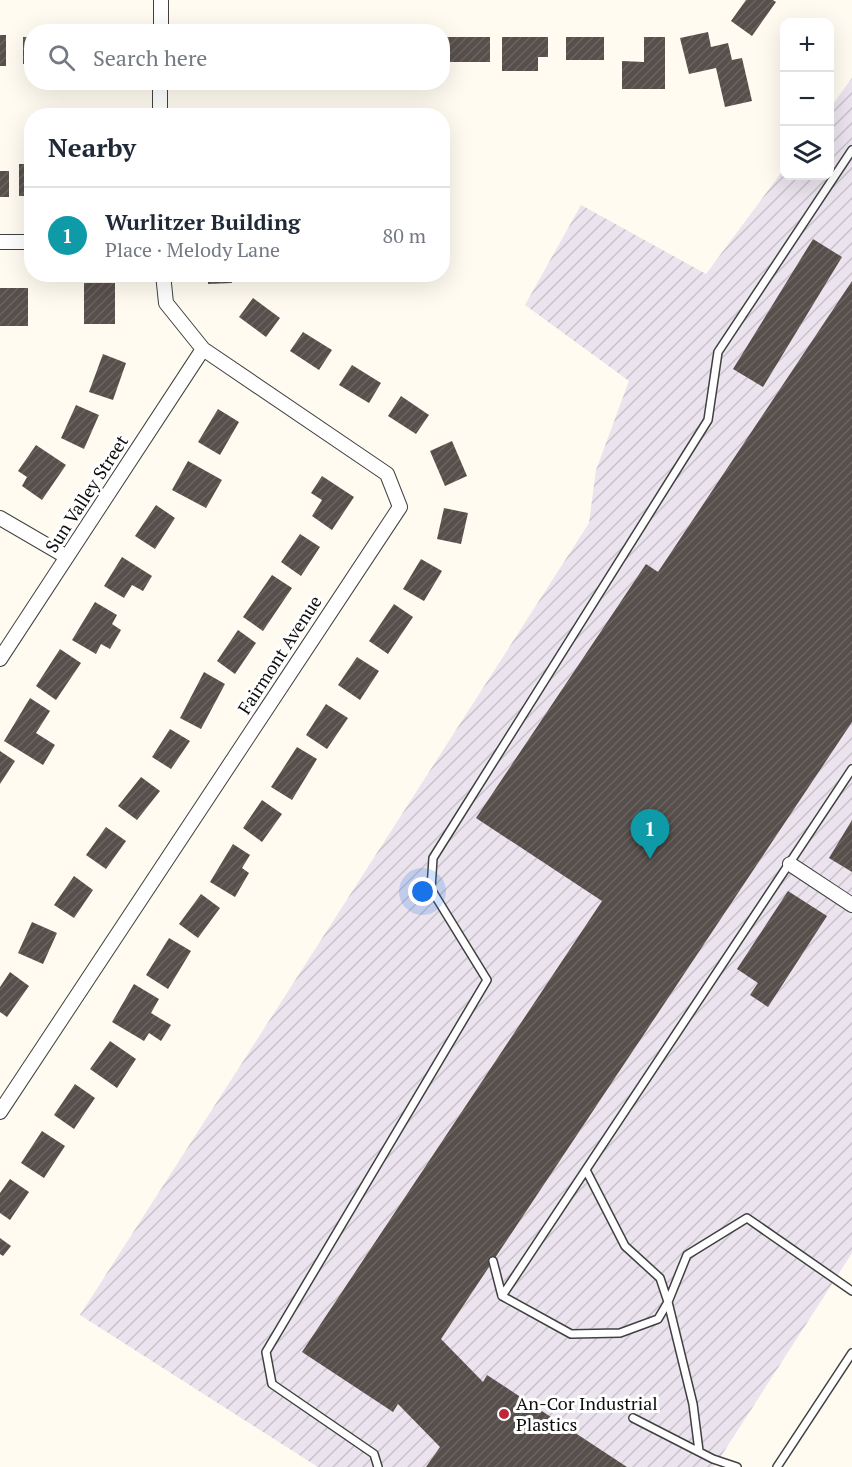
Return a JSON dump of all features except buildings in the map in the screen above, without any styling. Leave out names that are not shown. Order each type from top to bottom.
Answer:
[{"type":"street","points":[[160,24],[161,0]]},
{"type":"street","points":[[160,90],[160,108]]},
{"type":"street","points":[[0,242],[24,242]]},
{"type":"street","name":"Fairmont Avenue","points":[[0,1112],[400,507],[387,474],[203,349],[166,303],[164,282]]},
{"type":"street","name":"Sun Valley Street","points":[[0,659],[203,349]]},
{"type":"street","points":[[0,519],[67,557]]},
{"type":"street","points":[[790,864],[852,905]]},
{"type":"lane","points":[[378,1467],[374,1454],[272,1384],[266,1352],[487,980],[431,889],[434,858],[708,420],[718,352],[852,150]]},
{"type":"lane","points":[[502,1296],[852,769]]},
{"type":"lane","points":[[586,1170],[625,1246],[660,1278],[693,1404],[699,1451]]},
{"type":"lane","points":[[493,1262],[502,1296],[571,1334],[620,1333],[658,1318],[668,1302],[687,1255],[747,1218],[852,1291]]},
{"type":"lane","points":[[777,1467],[852,1353]]},
{"type":"lane","points":[[633,1418],[713,1459],[737,1467]]},
{"type":"lane","points":[[708,1467],[713,1459]]},
{"type":"shaded area","points":[[852,78],[852,1253],[714,1467],[318,1467],[80,1315],[589,523],[596,470],[629,381],[525,305],[581,205],[706,274],[780,174],[780,180],[834,180],[834,103]]},
{"type":"place","name":"Wurlitzer Building","points":[[650,859]]},
{"type":"place","name":"An-Cor Industrial Plastics","points":[[504,1414]]}]
